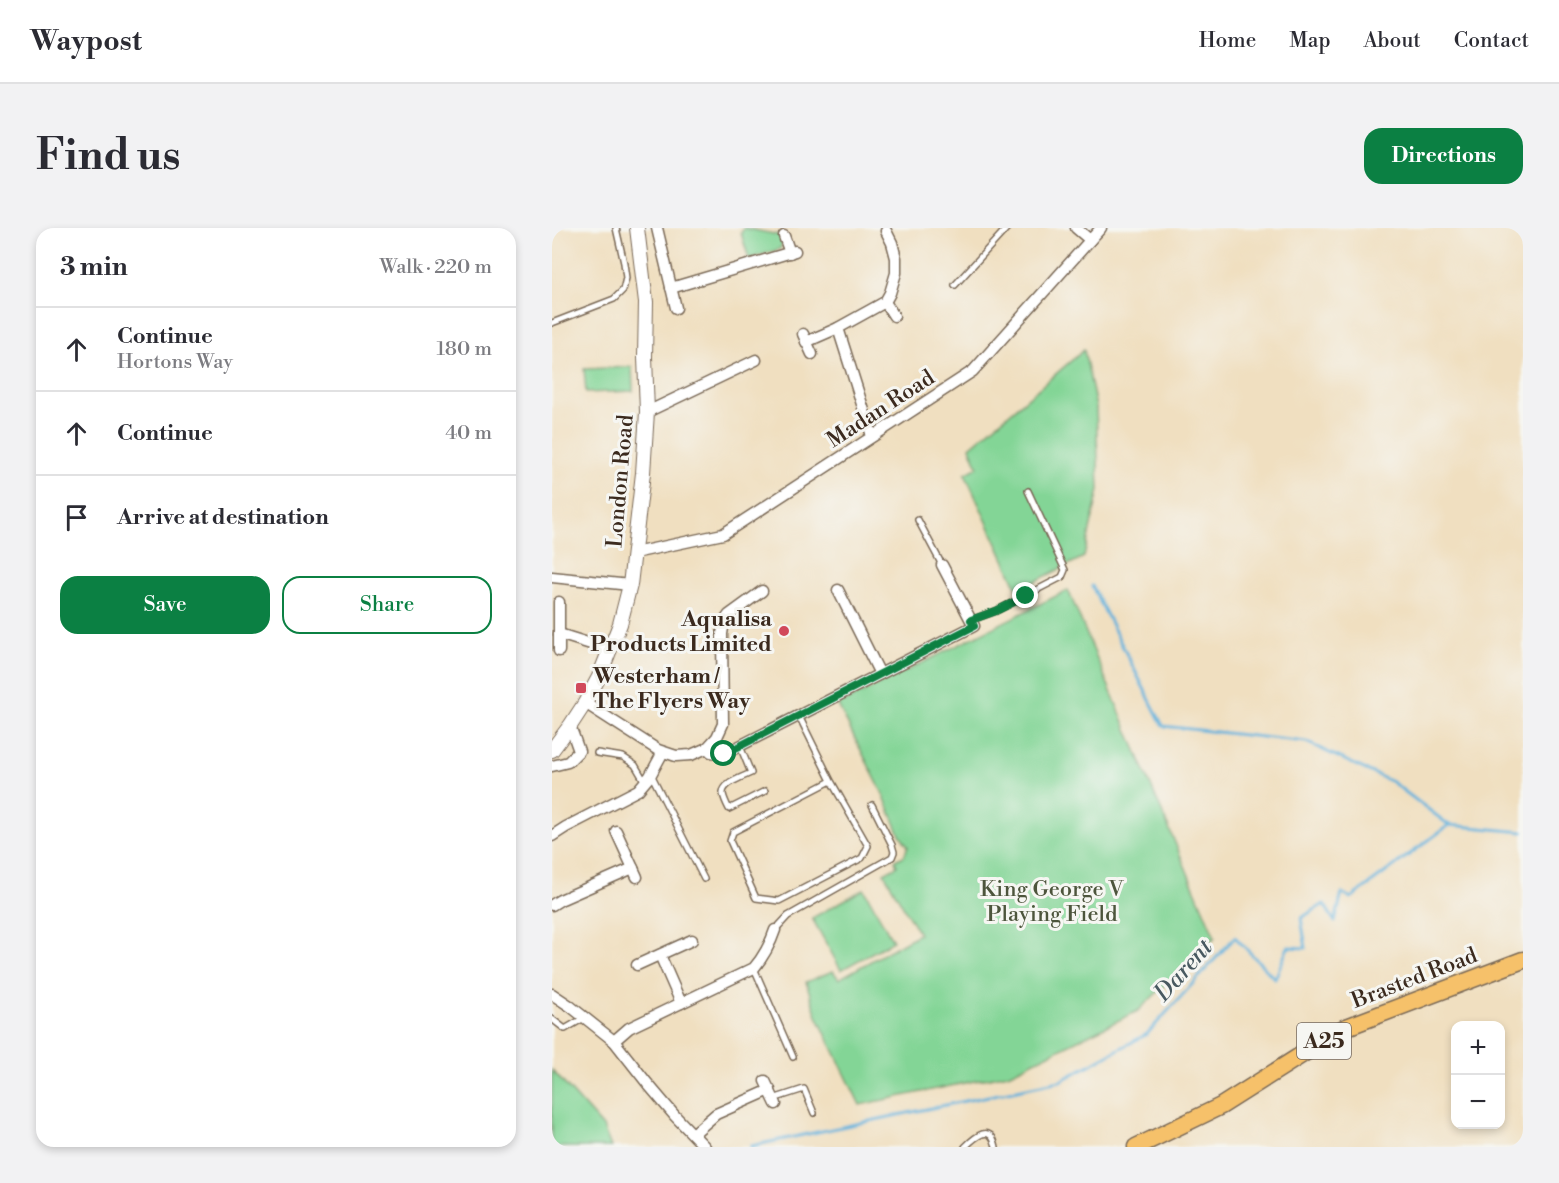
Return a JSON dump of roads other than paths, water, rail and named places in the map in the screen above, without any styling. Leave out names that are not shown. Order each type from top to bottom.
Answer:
[{"type":"main road","name":"Brasted Road","points":[[1136,1147],[1221,1106],[1344,1028],[1523,960]]},
{"type":"street","name":"London Road","points":[[552,750],[585,703],[599,677],[620,624],[630,585],[647,412],[646,302],[637,228]]},
{"type":"street","points":[[657,228],[676,308]]},
{"type":"street","points":[[1076,228],[1090,240]]},
{"type":"street","name":"Madan Road","points":[[634,554],[723,534],[974,371],[1101,228]]},
{"type":"street","points":[[812,354],[805,338],[838,328],[885,302],[896,273],[896,258],[886,231]]},
{"type":"street","points":[[671,288],[792,252],[784,236]]},
{"type":"street","points":[[885,302],[894,316]]},
{"type":"street","points":[[838,328],[872,436]]},
{"type":"street","points":[[647,412],[756,360]]},
{"type":"street","points":[[707,748],[711,752],[724,754],[880,674],[973,623],[942,565]]},
{"type":"street","points":[[552,577],[630,585]]},
{"type":"street","points":[[838,590],[880,674]]},
{"type":"street","points":[[585,703],[663,752],[676,756],[691,755],[707,748],[717,737],[723,724],[722,634],[724,622],[729,615],[762,591]]},
{"type":"street","points":[[559,602],[559,651]]},
{"type":"street","points":[[559,634],[610,650]]},
{"type":"street","points":[[552,766],[568,762],[579,751],[570,726]]},
{"type":"street","points":[[552,836],[638,790],[663,752]]},
{"type":"street","points":[[552,905],[635,872],[616,831]]},
{"type":"street","points":[[614,1041],[629,1028],[754,968],[763,958],[775,930]]},
{"type":"street","points":[[637,965],[692,940]]},
{"type":"street","points":[[660,955],[681,1003]]},
{"type":"street","points":[[552,994],[614,1041],[654,1091],[705,1147]]},
{"type":"street","points":[[693,1134],[716,1114],[771,1094]]},
{"type":"lane","points":[[552,323],[614,299],[623,290],[626,278],[616,228]]},
{"type":"lane","points":[[955,285],[1007,228]]},
{"type":"lane","points":[[973,623],[1062,577],[1065,570],[1028,491]]},
{"type":"lane","points":[[918,520],[942,565]]},
{"type":"lane","points":[[799,716],[831,781],[868,846],[862,858],[779,901],[756,897],[730,841],[733,832],[831,781]]},
{"type":"lane","points":[[740,746],[751,773],[725,788],[723,792],[729,809],[765,791]]},
{"type":"lane","points":[[597,753],[623,757],[648,778],[704,879]]},
{"type":"lane","points":[[775,930],[788,916],[892,857],[894,852],[892,845],[872,805]]},
{"type":"lane","points":[[754,968],[793,1057]]},
{"type":"lane","points":[[552,1020],[566,1029],[584,1018]]},
{"type":"lane","points":[[771,1094],[804,1089],[814,1113]]},
{"type":"lane","points":[[965,1147],[978,1135],[989,1134],[996,1147]]},
{"type":"waterway","points":[[1092,586],[1163,726],[1306,742],[1392,782],[1449,825]]},
{"type":"waterway","name":"Darent","points":[[751,1147],[1060,1081],[1147,1034],[1235,937],[1275,979],[1288,947],[1306,948],[1301,918],[1324,904],[1335,922],[1342,893],[1351,898],[1449,825],[1523,832]]},
{"type":"place","name":"Aqualisa Products Limited","points":[[784,631]]},
{"type":"place","name":"Westerham / The Flyers Way","points":[[581,688]]},
{"type":"park label","name":"King George V Playing Field","points":[[1052,900]]}]
